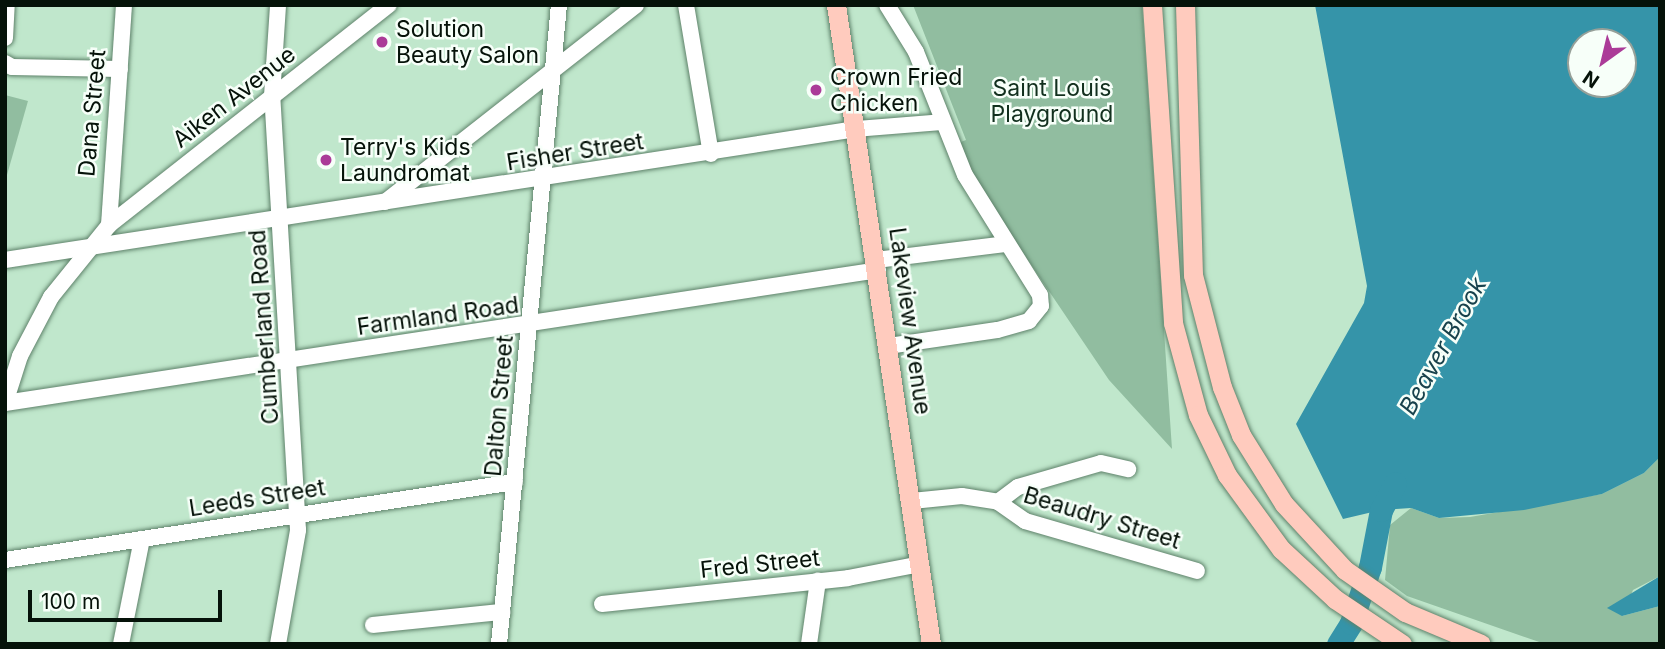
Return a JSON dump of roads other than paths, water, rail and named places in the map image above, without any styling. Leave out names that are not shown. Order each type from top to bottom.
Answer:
[{"type":"main road","name":"Lakeview Avenue","points":[[836,5],[877,265],[931,644]]},
{"type":"main road","points":[[1152,5],[1168,278],[1182,366],[1227,475],[1281,549],[1335,599],[1396,641]]},
{"type":"main road","points":[[1185,5],[1193,275],[1222,387],[1241,435],[1284,504],[1345,570],[1405,612],[1481,644]]},
{"type":"street","points":[[5,38],[7,5]]},
{"type":"street","name":"Dana Street","points":[[109,225],[124,5]]},
{"type":"street","name":"Cumberland Road","points":[[278,5],[272,96],[297,515],[278,644]]},
{"type":"street","name":"Aiken Avenue","points":[[5,403],[39,317],[109,225],[388,5]]},
{"type":"street","name":"Dalton Street","points":[[499,644],[559,5]]},
{"type":"street","points":[[384,203],[636,5]]},
{"type":"street","points":[[686,5],[711,154]]},
{"type":"street","points":[[887,5],[915,52],[965,174],[1040,295],[1041,306],[1029,321],[889,346]]},
{"type":"street","points":[[5,63],[12,67],[120,69]]},
{"type":"street","name":"Fisher Street","points":[[90,247],[544,181],[856,129],[943,122]]},
{"type":"street","name":"Farmland Road","points":[[5,403],[530,325],[1007,244]]},
{"type":"street","points":[[5,260],[90,247]]},
{"type":"street","points":[[912,501],[962,496],[998,502],[1018,487],[1101,463],[1128,469]]},
{"type":"street","name":"Leeds Street","points":[[5,560],[515,482]]},
{"type":"street","name":"Beaudry Street","points":[[998,502],[1025,521],[1197,571]]},
{"type":"street","points":[[121,644],[142,539]]},
{"type":"street","name":"Fred Street","points":[[602,604],[818,581],[921,564]]},
{"type":"street","points":[[809,644],[818,581]]},
{"type":"street","points":[[373,625],[502,612]]},
{"type":"water","points":[[1315,5],[1660,5],[1660,457],[1644,473],[1602,494],[1524,510],[1439,518],[1411,508],[1381,510],[1343,519],[1296,424],[1364,303],[1367,286]]},
{"type":"water","points":[[1660,576],[1660,606],[1622,616],[1607,608]]},
{"type":"waterway","name":"Beaver Brook","points":[[1338,644],[1351,623],[1370,567],[1381,510],[1395,484]]},
{"type":"place","name":"Solution Beauty Salon","points":[[382,42]]},
{"type":"place","name":"Crown Fried Chicken","points":[[816,90]]},
{"type":"place","name":"Terry's Kids Laundromat","points":[[326,160]]},
{"type":"park label","name":"Saint Louis Playground","points":[[1052,101]]}]
